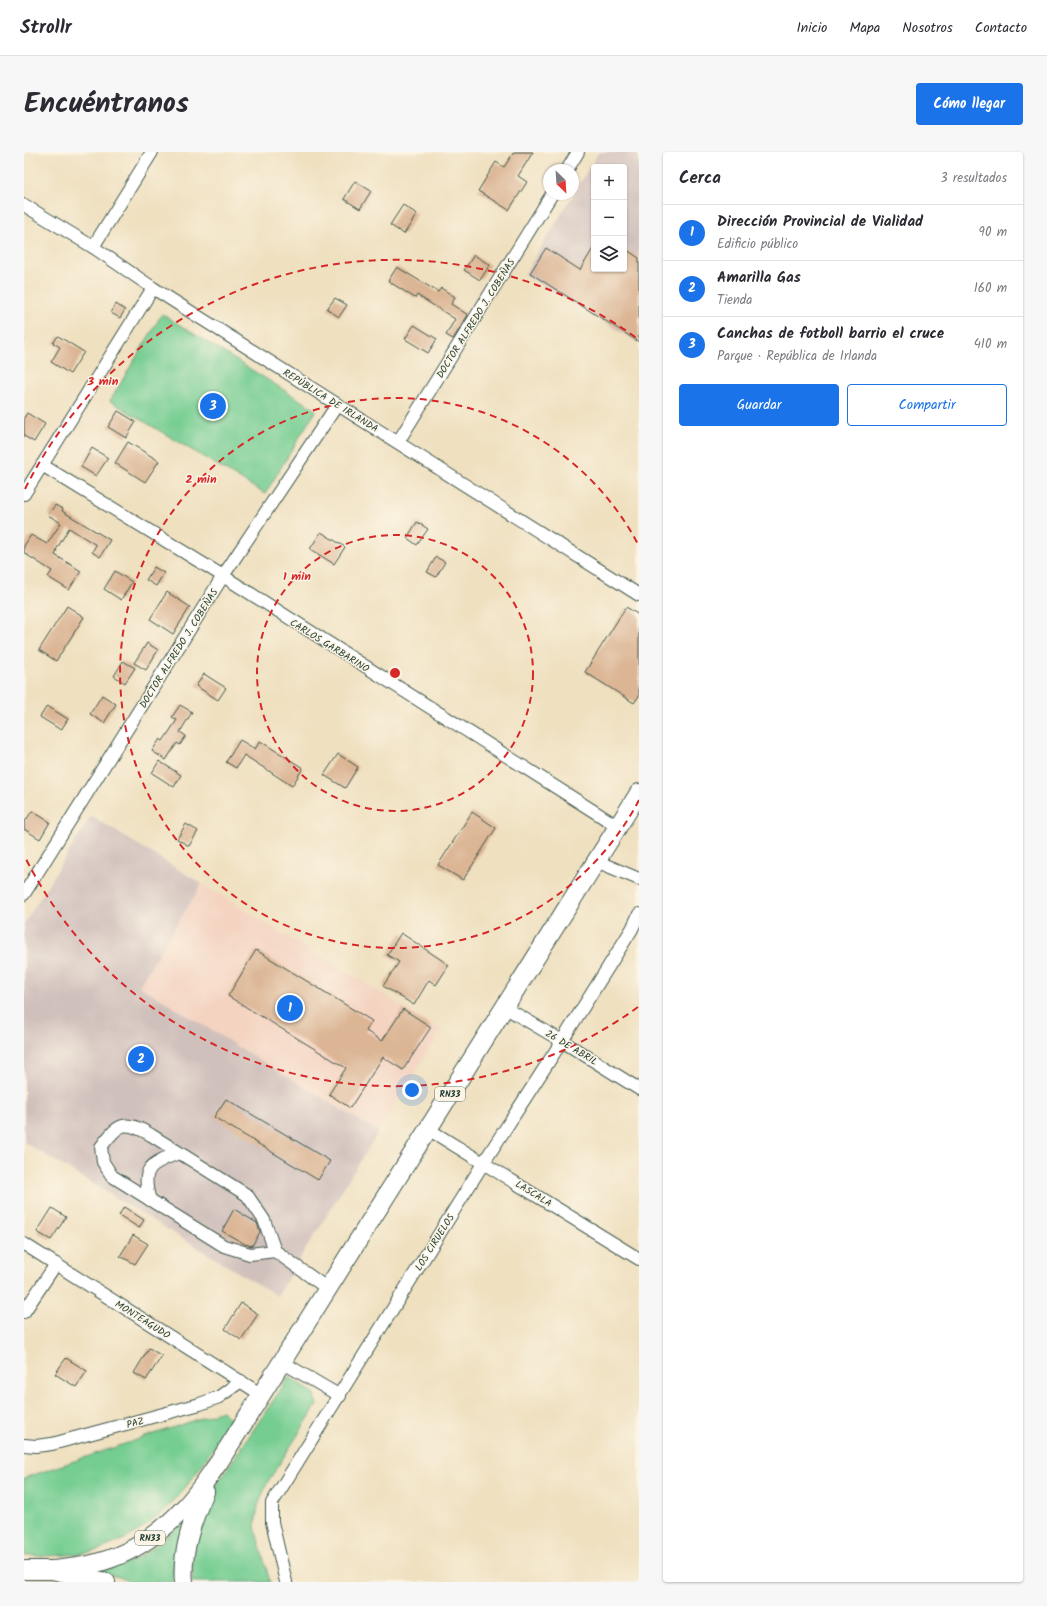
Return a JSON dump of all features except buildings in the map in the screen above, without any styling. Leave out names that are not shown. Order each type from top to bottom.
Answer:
[{"type":"highway","name":"RN33","points":[[52,1570],[100,1562],[124,1553],[145,1542],[185,1508],[219,1462],[639,793]]},
{"type":"highway","name":"RN33","points":[[184,1582],[183,1574],[193,1521],[219,1462]]},
{"type":"highway","points":[[24,1570],[52,1570],[106,1582]]},
{"type":"street","points":[[93,247],[152,152]]},
{"type":"street","points":[[571,164],[578,152]]},
{"type":"street","name":"DOCTOR ALFREDO J. COBEÑAS","points":[[398,442],[548,200]]},
{"type":"street","name":"REPÚBLICA DE IRLANDA","points":[[24,205],[93,247],[153,288],[639,595]]},
{"type":"street","points":[[24,494],[153,288]]},
{"type":"street","name":"DOCTOR ALFREDO J. COBEÑAS","points":[[24,894],[223,576],[337,404]]},
{"type":"street","name":"CARLOS GARBARINO","points":[[42,465],[223,576],[617,826]]},
{"type":"street","points":[[596,861],[639,879]]},
{"type":"street","name":"LOS CIRUELOS","points":[[286,1582],[272,1522],[272,1503],[340,1396],[484,1162],[632,929],[639,914]]},
{"type":"street","name":"26 DE ABRIL","points":[[504,1007],[639,1089]]},
{"type":"street","points":[[275,1251],[250,1254],[224,1246],[112,1176],[103,1162],[101,1147],[112,1132],[123,1125],[136,1126],[247,1196],[264,1220],[275,1251],[328,1288]]},
{"type":"street","name":"LASCALA","points":[[428,1129],[484,1162],[639,1259]]},
{"type":"street","points":[[150,1200],[146,1188],[146,1176],[150,1168],[160,1159],[179,1153]]},
{"type":"street","name":"MONTEAGUDO","points":[[24,1244],[262,1394]]},
{"type":"street","points":[[24,1312],[56,1264]]},
{"type":"street","points":[[282,1362],[340,1396]]},
{"type":"street","name":"PAZ","points":[[24,1445],[36,1446],[52,1444],[200,1404],[219,1397],[241,1381]]},
{"type":"shaded area","points":[[599,152],[639,152],[639,343],[525,274],[570,200],[579,200],[579,185],[591,165],[591,272],[627,272],[627,164],[592,164]]},
{"type":"shaded area","points":[[91,816],[202,884],[139,986],[378,1132],[277,1296],[24,1142],[24,924]]},
{"type":"shaded area","points":[[202,884],[441,1030],[378,1132],[139,986]]},
{"type":"green space","points":[[162,314],[316,410],[265,494],[110,401]]},
{"type":"green space","points":[[289,1377],[315,1394],[317,1405],[267,1483],[258,1506],[255,1527],[270,1582],[192,1582],[193,1556],[197,1537],[215,1487]]},
{"type":"green space","points":[[222,1411],[231,1419],[207,1457],[180,1494],[147,1525],[129,1537],[93,1552],[49,1556],[24,1556],[24,1478]]},
{"type":"green space","points":[[187,1518],[175,1558],[173,1582],[130,1582],[119,1577],[92,1571],[116,1567],[147,1552]]},
{"type":"place","name":"Canchas de fotboll barrio el cruce","points":[[213,406]]},
{"type":"place","name":"Dirección Provincial de Vialidad","points":[[290,1008]]},
{"type":"place","name":"Amarilla Gas","points":[[141,1059]]}]
